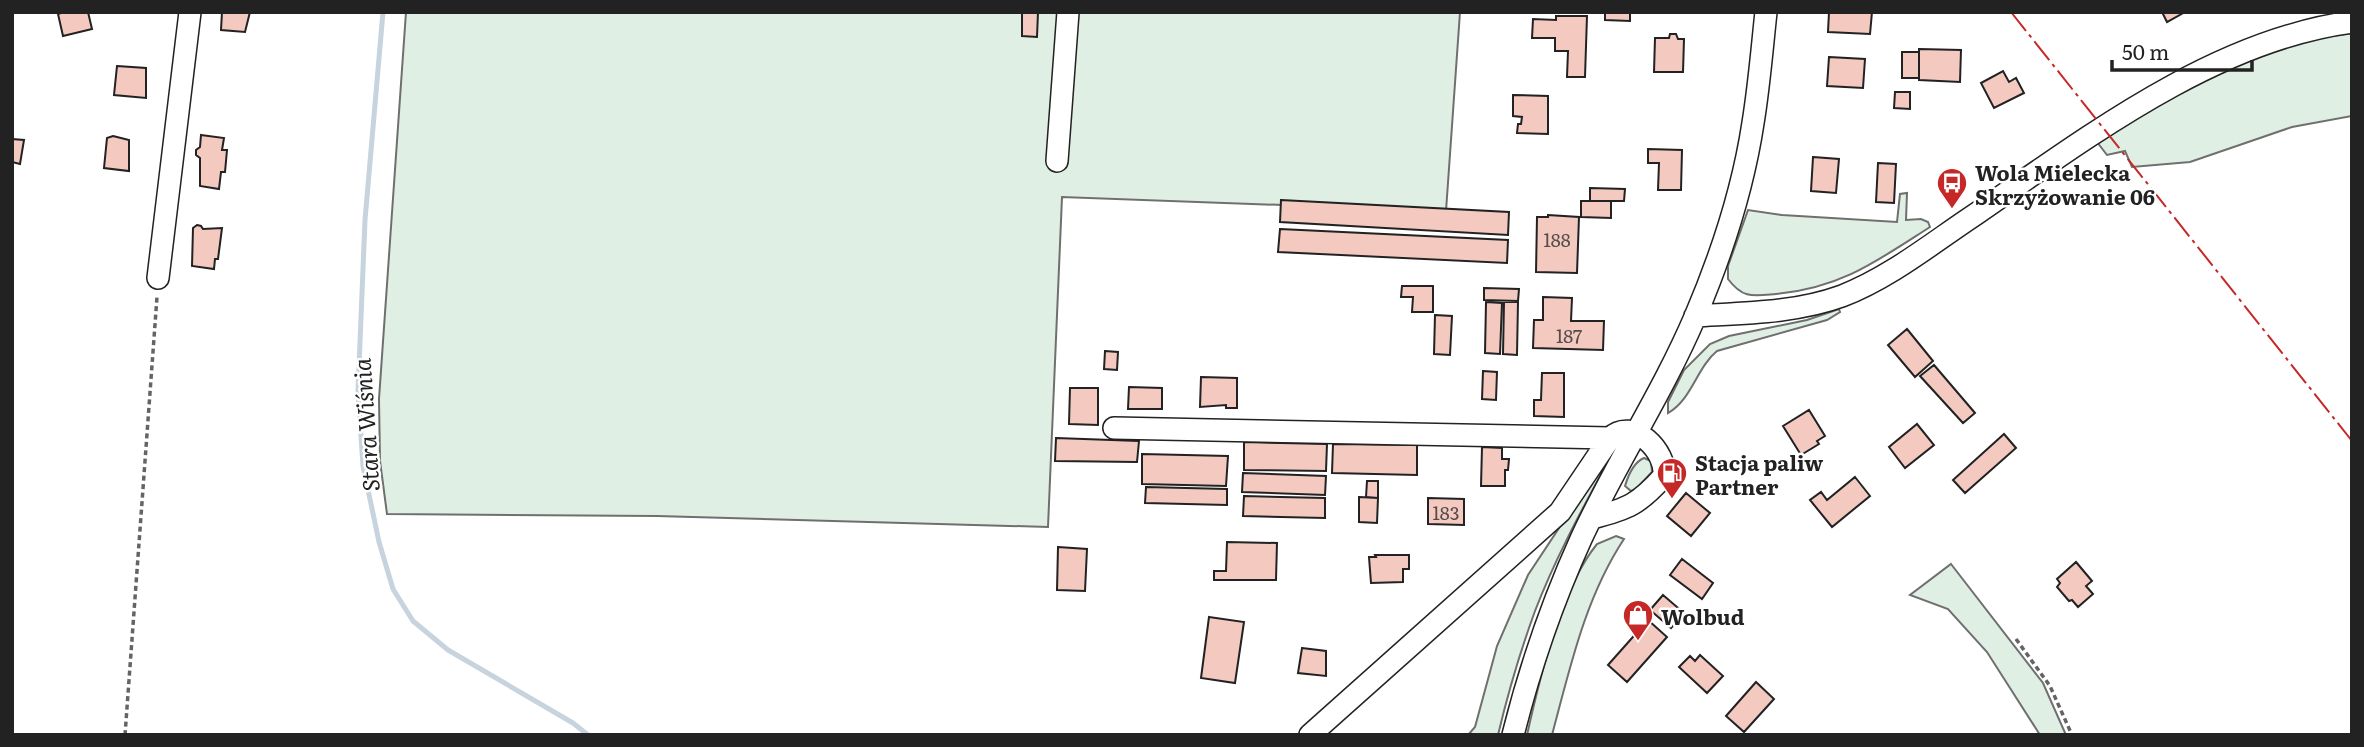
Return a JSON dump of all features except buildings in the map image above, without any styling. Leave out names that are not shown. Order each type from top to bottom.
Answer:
[{"type":"street","points":[[158,278],[190,12]]},
{"type":"street","points":[[1057,161],[1068,12]]},
{"type":"street","points":[[1513,735],[1527,679],[1550,611],[1592,517],[1668,375],[1695,316],[1738,190],[1753,125],[1766,12]]},
{"type":"street","points":[[1695,316],[1786,310],[1845,295],[1871,283],[2062,154],[2201,70],[2241,51],[2325,26],[2352,22]]},
{"type":"street","points":[[1114,428],[1610,438]]},
{"type":"street","points":[[1310,735],[1560,512],[1617,431],[1627,429],[1637,433],[1663,461],[1664,476],[1636,503],[1619,511],[1592,517]]},
{"type":"path","points":[[125,735],[158,278]]},
{"type":"path","points":[[2016,639],[2050,686],[2072,735]]},
{"type":"green space","points":[[406,12],[1460,12],[1446,211],[1062,197],[1048,527],[657,516],[387,514],[380,461],[379,399]]},
{"type":"green space","points":[[2352,33],[2352,116],[2292,127],[2190,162],[2132,167],[2125,151],[2107,155],[2097,142],[2148,109],[2219,70],[2265,52]]},
{"type":"green space","points":[[1907,193],[1906,220],[1921,219],[1928,222],[1930,227],[1858,271],[1820,286],[1761,295],[1744,293],[1728,279],[1728,266],[1748,210],[1782,215],[1897,222],[1900,194]]},
{"type":"green space","points":[[1839,309],[1840,312],[1827,320],[1717,351],[1704,366],[1683,400],[1668,413],[1668,402],[1684,370],[1710,344],[1729,336],[1807,320]]},
{"type":"green space","points":[[1610,451],[1613,452],[1562,550],[1535,611],[1498,735],[1468,735],[1475,727],[1497,646],[1528,575]]},
{"type":"green space","points":[[1644,458],[1651,461],[1652,472],[1631,491],[1625,486],[1628,478],[1634,466]]},
{"type":"green space","points":[[1616,536],[1624,539],[1610,562],[1589,609],[1572,659],[1552,735],[1527,735],[1553,635],[1572,585],[1597,544]]},
{"type":"green space","points":[[1951,564],[2043,683],[2066,735],[2040,735],[1987,652],[1948,609],[1910,595]]},
{"type":"waterway","name":"Stara Wiśnia","points":[[383,12],[365,220],[358,391],[363,466],[379,542],[393,589],[413,621],[448,650],[573,723],[588,735]]},
{"type":"power","points":[[2011,12],[2352,441]]},
{"type":"place","name":"Wola Mielecka Skrzyżowanie 06","points":[[1952,210]]},
{"type":"place","name":"Stacja paliw Partner","points":[[1672,500]]},
{"type":"place","name":"Wolbud","points":[[1638,642]]}]
